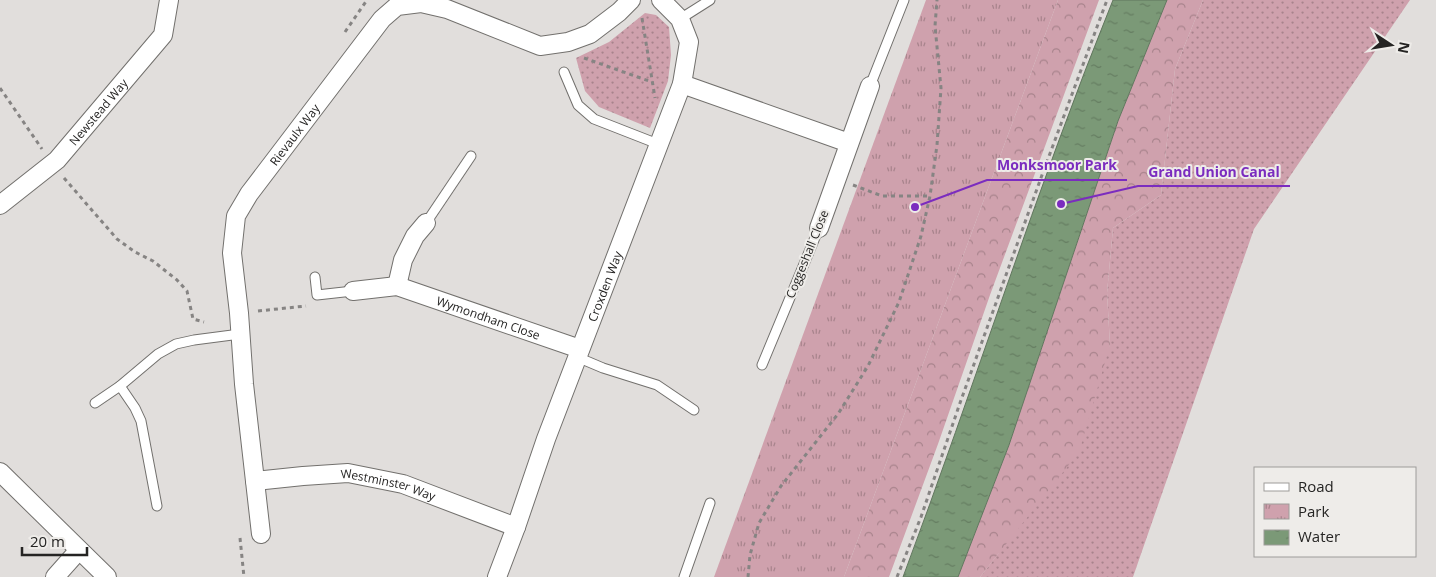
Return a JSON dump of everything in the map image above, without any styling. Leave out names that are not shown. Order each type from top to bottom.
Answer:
[{"type":"street","name":"Newstead Way","points":[[0,205],[57,160],[163,35],[169,0]]},
{"type":"street","name":"Croxden Way","points":[[497,577],[578,353],[682,84],[689,42],[680,19],[661,0]]},
{"type":"street","name":"Rievaulx Way","points":[[261,534],[244,384],[232,253],[236,216],[249,194],[382,19],[397,6],[421,1],[448,9],[540,46],[568,42],[590,34],[619,12],[636,4]]},
{"type":"street","points":[[682,84],[849,143]]},
{"type":"street","name":"Coggeshall Close","points":[[819,228],[870,86]]},
{"type":"street","points":[[397,286],[403,260],[415,236],[426,223]]},
{"type":"street","name":"Wymondham Close","points":[[353,291],[397,286],[578,353]]},
{"type":"street","points":[[0,472],[107,577]]},
{"type":"street","name":"Westminster Way","points":[[255,481],[348,474],[403,484],[516,527]]},
{"type":"street","points":[[55,577],[79,550]]},
{"type":"lane","points":[[680,19],[710,0]]},
{"type":"lane","name":"Coggeshall Close","points":[[870,86],[904,0]]},
{"type":"lane","points":[[564,72],[578,105],[594,119],[658,144]]},
{"type":"lane","points":[[426,223],[471,156]]},
{"type":"lane","name":"Coggeshall Close","points":[[762,365],[819,228]]},
{"type":"lane","points":[[316,277],[317,295],[353,291]]},
{"type":"lane","points":[[95,403],[120,386],[158,354],[176,344],[240,334]]},
{"type":"lane","points":[[578,353],[603,368],[657,385],[694,410]]},
{"type":"lane","points":[[120,386],[135,408],[141,421],[157,506]]},
{"type":"lane","points":[[684,577],[710,503]]},
{"type":"path","points":[[748,577],[750,555],[759,523],[781,486],[838,414],[868,366],[899,302],[921,236],[930,196],[937,145],[941,88],[935,26],[937,0]]},
{"type":"path","points":[[897,577],[921,517],[1042,175],[1107,0]]},
{"type":"path","points":[[636,4],[655,100]]},
{"type":"path","points":[[568,42],[582,58],[652,82]]},
{"type":"path","points":[[0,88],[52,164],[117,239],[152,261],[177,280],[187,291],[193,319],[201,322],[213,322],[216,337]]},
{"type":"path","points":[[836,179],[882,196],[930,196]]},
{"type":"path","points":[[239,313],[314,306]]},
{"type":"path","points":[[244,577],[240,538],[261,534]]},
{"type":"green space","points":[[926,0],[1058,0],[844,577],[714,577]]},
{"type":"green space","points":[[1058,0],[1099,0],[990,295],[889,577],[844,577]]},
{"type":"green space","points":[[1167,0],[1203,0],[1175,69],[1161,195],[1113,228],[1107,293],[1110,345],[1079,452],[980,577],[958,577],[1009,445],[1118,121]]},
{"type":"green space","points":[[1203,0],[1410,0],[1254,229],[1133,577],[980,577],[998,554],[1110,345],[1107,293],[1113,228],[1161,195],[1175,69]]},
{"type":"green space","points":[[645,13],[656,15],[669,27],[671,55],[668,81],[650,128],[599,107],[585,91],[576,58],[609,42]]},
{"type":"water","points":[[1113,0],[1167,0],[1118,121],[1009,445],[958,577],[903,577],[1058,143]]},
{"type":"place","name":"Grand Union Canal","points":[[1061,204]]},
{"type":"place","name":"Monksmoor Park","points":[[915,207]]}]
